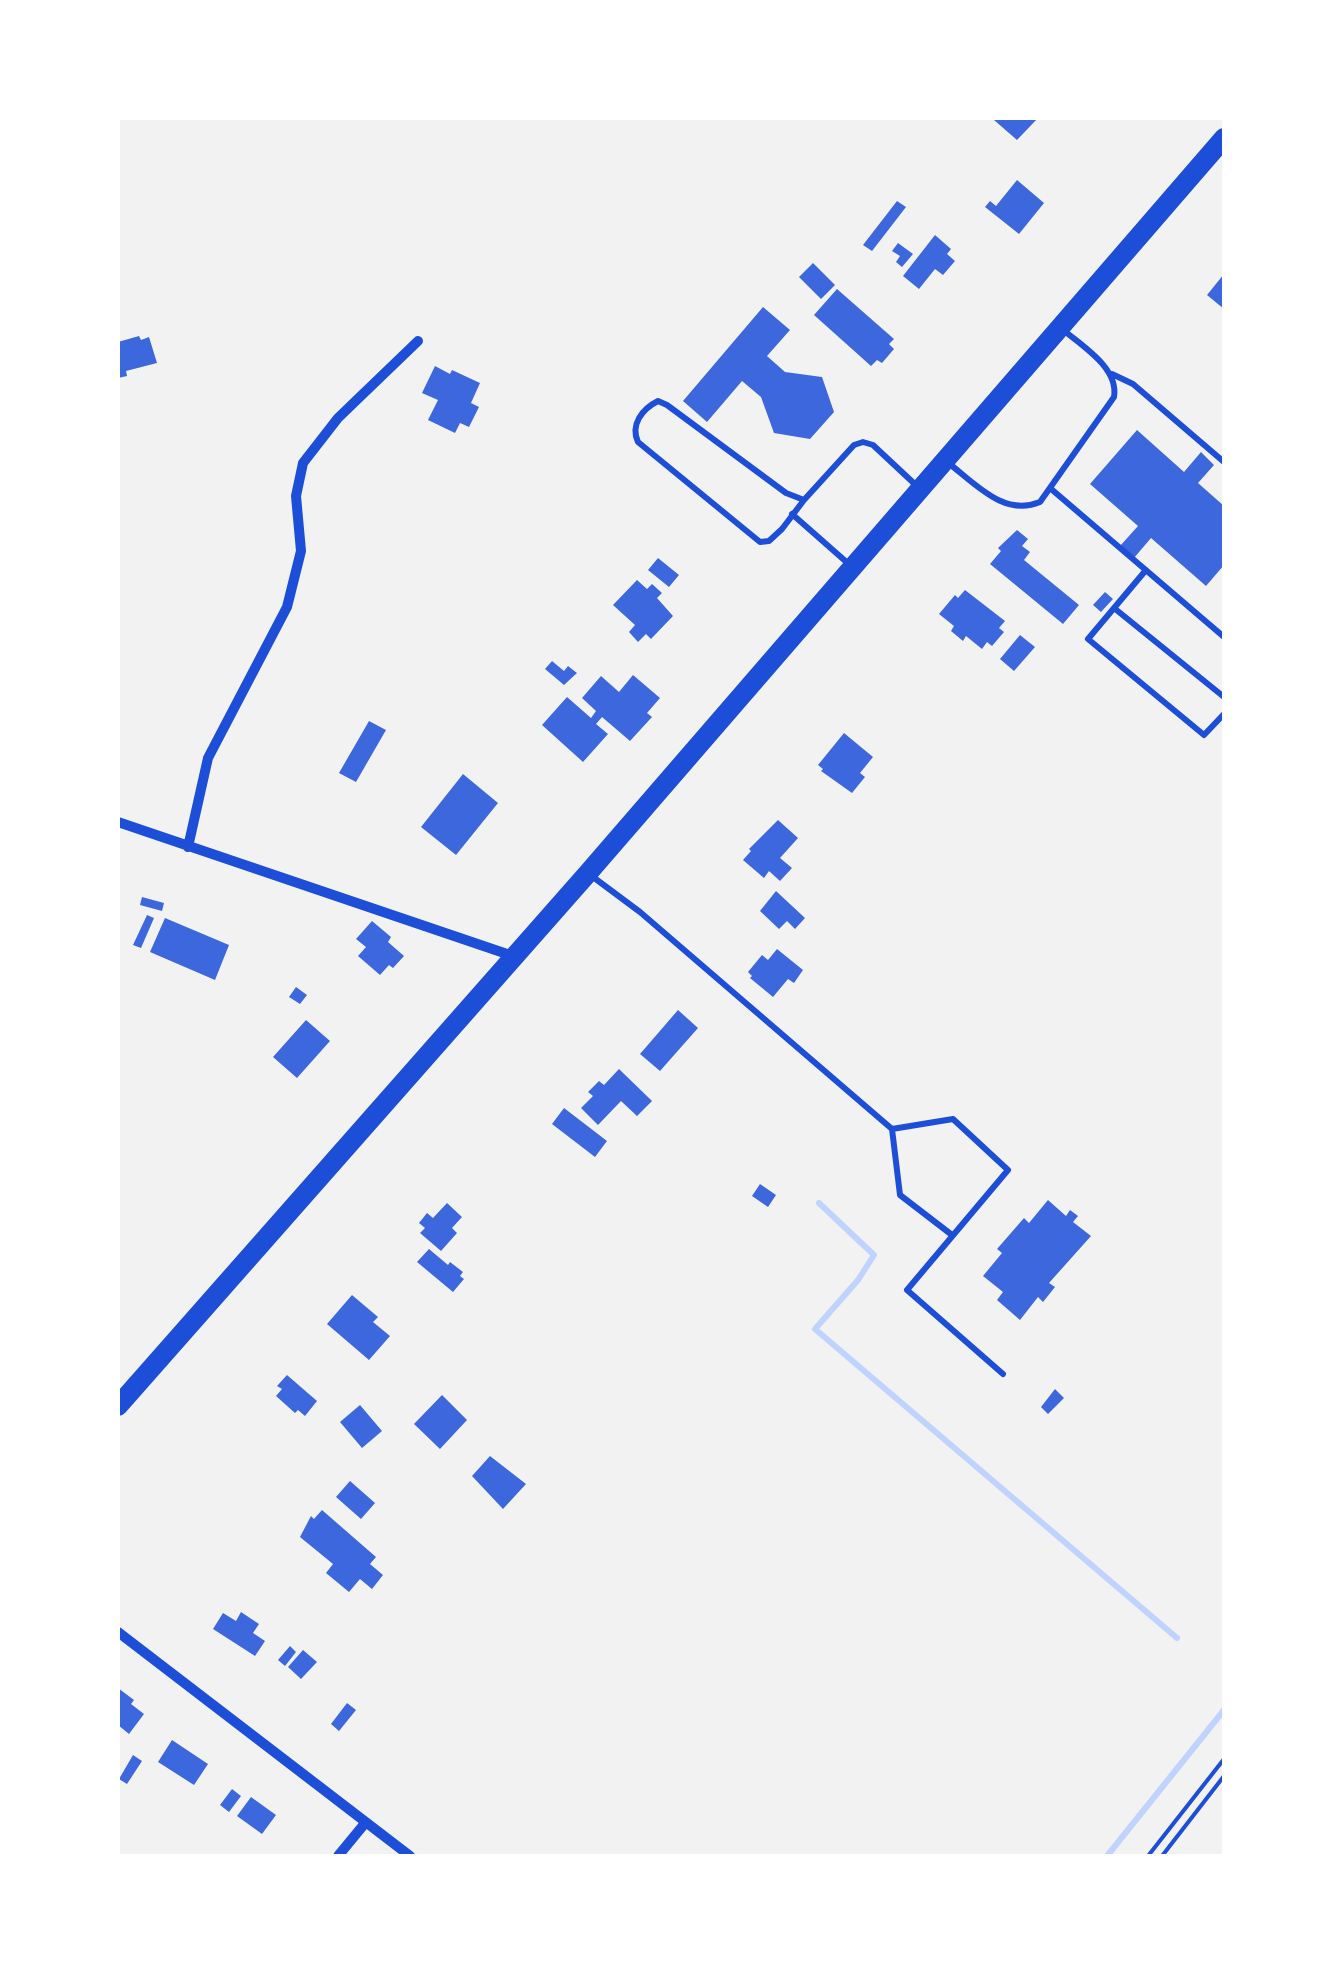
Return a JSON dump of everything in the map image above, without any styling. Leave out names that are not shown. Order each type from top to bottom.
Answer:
[{"type":"main road","points":[[118,1406],[588,873],[1224,138]]},
{"type":"street","points":[[188,847],[208,758],[287,608],[301,552],[296,496],[303,462],[338,418],[418,340]]},
{"type":"street","points":[[118,822],[514,956]]},
{"type":"street","points":[[118,1632],[410,1856]]},
{"type":"street","points":[[338,1856],[366,1822]]},
{"type":"lane","points":[[1061,328],[1112,374],[1133,384],[1224,462]]},
{"type":"lane","points":[[946,461],[1000,502],[1026,507],[1040,502],[1114,396],[1112,374]]},
{"type":"lane","points":[[804,500],[786,493],[667,405],[658,401],[652,404],[635,422],[638,442],[760,542],[769,541],[854,445],[873,445],[920,489]]},
{"type":"lane","points":[[1050,488],[1224,637]]},
{"type":"lane","points":[[792,514],[852,566]]},
{"type":"lane","points":[[1146,570],[1088,640],[1204,735],[1224,714]]},
{"type":"lane","points":[[1114,608],[1224,698]]},
{"type":"lane","points":[[588,873],[676,942],[892,1130],[900,1195],[952,1235]]},
{"type":"lane","points":[[892,1130],[953,1119],[1008,1170],[908,1290],[1002,1374]]},
{"type":"path","points":[[1148,1856],[1224,1759]]},
{"type":"path","points":[[1162,1856],[1224,1776]]},
{"type":"building","points":[[996,118],[1038,118],[1017,140]]},
{"type":"building","points":[[1017,180],[1044,203],[1019,234],[985,207],[990,201],[996,206]]},
{"type":"building","points":[[897,201],[906,207],[872,251],[863,245]]},
{"type":"building","points":[[935,235],[951,249],[947,254],[955,261],[943,275],[935,269],[919,289],[903,276]]},
{"type":"building","points":[[898,243],[913,254],[902,267],[896,262],[900,256],[892,251]]},
{"type":"building","points":[[813,263],[835,285],[821,299],[799,277]]},
{"type":"building","points":[[1224,274],[1224,309],[1207,295]]},
{"type":"building","points":[[837,289],[894,339],[889,344],[894,349],[882,363],[877,360],[871,366],[814,315]]},
{"type":"building","points":[[763,307],[790,330],[767,356],[785,372],[822,377],[834,412],[810,439],[774,433],[761,397],[742,381],[707,422],[683,401]]},
{"type":"building","points":[[139,336],[141,340],[149,337],[157,363],[126,371],[127,376],[118,378],[118,342]]},
{"type":"building","points":[[435,366],[480,383],[471,403],[479,407],[469,427],[460,423],[455,433],[428,420],[438,400],[422,393]]},
{"type":"building","points":[[1137,430],[1184,472],[1201,452],[1214,465],[1198,483],[1224,506],[1224,565],[1206,586],[1151,538],[1134,558],[1120,546],[1138,526],[1090,484]]},
{"type":"building","points":[[1017,530],[1028,539],[1022,546],[1030,552],[1024,560],[1079,605],[1063,624],[990,564],[1001,551],[998,548]]},
{"type":"building","points":[[658,558],[679,575],[669,587],[648,570]]},
{"type":"building","points":[[637,580],[647,589],[652,584],[662,593],[657,598],[673,616],[651,639],[646,634],[638,642],[629,632],[635,625],[613,605]]},
{"type":"building","points":[[965,590],[1005,621],[999,628],[1004,632],[992,646],[987,642],[982,649],[966,636],[963,641],[951,631],[954,626],[939,614],[955,595],[958,598]]},
{"type":"building","points":[[1105,592],[1113,599],[1101,612],[1093,605]]},
{"type":"building","points":[[1020,635],[1035,647],[1014,671],[1000,659]]},
{"type":"building","points":[[552,661],[564,671],[568,666],[577,673],[564,685],[545,669]]},
{"type":"building","points":[[633,675],[660,698],[647,713],[652,717],[630,741],[602,717],[596,724],[608,734],[583,762],[542,725],[567,697],[591,718],[596,711],[582,698],[601,676],[619,692]]},
{"type":"building","points":[[369,721],[386,730],[356,782],[339,773]]},
{"type":"building","points":[[844,733],[873,757],[860,773],[865,777],[852,793],[818,765]]},
{"type":"building","points":[[463,774],[498,803],[456,855],[421,827]]},
{"type":"building","points":[[778,820],[798,838],[780,858],[792,868],[780,881],[769,871],[764,878],[743,860]]},
{"type":"building","points":[[776,891],[805,918],[795,929],[787,921],[779,929],[760,911]]},
{"type":"building","points":[[142,897],[164,903],[162,911],[140,905]]},
{"type":"building","points":[[147,915],[154,918],[141,948],[133,945]]},
{"type":"building","points":[[165,918],[229,945],[215,980],[150,952]]},
{"type":"building","points":[[372,921],[391,937],[388,942],[404,956],[380,975],[358,956],[366,947],[356,939]]},
{"type":"building","points":[[777,949],[803,970],[794,983],[788,979],[773,997],[748,972],[762,955],[768,960]]},
{"type":"building","points":[[296,987],[307,995],[300,1004],[289,997]]},
{"type":"building","points":[[678,1010],[698,1028],[660,1071],[640,1054]]},
{"type":"building","points":[[306,1020],[330,1041],[297,1078],[273,1057]]},
{"type":"building","points":[[619,1069],[652,1101],[637,1116],[621,1101],[598,1125],[581,1108],[593,1096],[588,1092],[599,1081],[604,1085]]},
{"type":"building","points":[[564,1108],[607,1141],[595,1157],[552,1124]]},
{"type":"building","points":[[760,1184],[776,1195],[768,1207],[752,1196]]},
{"type":"building","points":[[1048,1200],[1066,1216],[1070,1210],[1078,1216],[1073,1222],[1091,1236],[1049,1283],[1055,1287],[1043,1302],[1038,1297],[1020,1320],[997,1300],[1003,1292],[983,1276],[1002,1253],[997,1249],[1024,1218],[1029,1223]]},
{"type":"building","points":[[447,1203],[462,1217],[452,1228],[457,1233],[441,1251],[420,1233],[425,1228],[419,1223],[427,1213],[433,1218]]},
{"type":"building","points":[[429,1249],[463,1272],[460,1276],[464,1279],[453,1292],[417,1262]]},
{"type":"building","points":[[352,1295],[378,1317],[373,1322],[390,1336],[369,1360],[327,1324]]},
{"type":"building","points":[[287,1375],[317,1401],[305,1416],[298,1410],[295,1413],[276,1396],[282,1389],[277,1386]]},
{"type":"building","points":[[1055,1389],[1064,1398],[1048,1414],[1041,1407]]},
{"type":"building","points":[[442,1395],[467,1420],[440,1449],[414,1424]]},
{"type":"building","points":[[360,1405],[382,1431],[362,1448],[340,1422]]},
{"type":"building","points":[[490,1456],[526,1484],[503,1509],[472,1476]]},
{"type":"building","points":[[350,1481],[375,1503],[361,1519],[336,1497]]},
{"type":"building","points":[[322,1510],[376,1557],[370,1564],[383,1575],[372,1589],[360,1579],[349,1592],[326,1573],[333,1564],[300,1537],[311,1516],[314,1519]]},
{"type":"building","points":[[241,1612],[259,1624],[253,1633],[265,1641],[255,1656],[213,1629],[223,1613],[236,1621]]},
{"type":"building","points":[[290,1646],[296,1652],[285,1666],[278,1660]]},
{"type":"building","points":[[303,1650],[317,1662],[301,1679],[288,1667]]},
{"type":"building","points":[[118,1688],[144,1714],[129,1734],[118,1725]]},
{"type":"building","points":[[347,1703],[356,1710],[339,1731],[331,1724]]},
{"type":"building","points":[[172,1740],[208,1764],[194,1785],[158,1762]]},
{"type":"building","points":[[133,1755],[142,1761],[127,1784],[119,1779]]},
{"type":"building","points":[[232,1789],[241,1796],[229,1812],[220,1805]]},
{"type":"building","points":[[251,1797],[276,1815],[262,1834],[237,1816]]},
{"type":"waterway","points":[[819,1203],[874,1255],[858,1280],[815,1329],[1177,1638]]},
{"type":"waterway","points":[[1107,1856],[1224,1710]]}]
